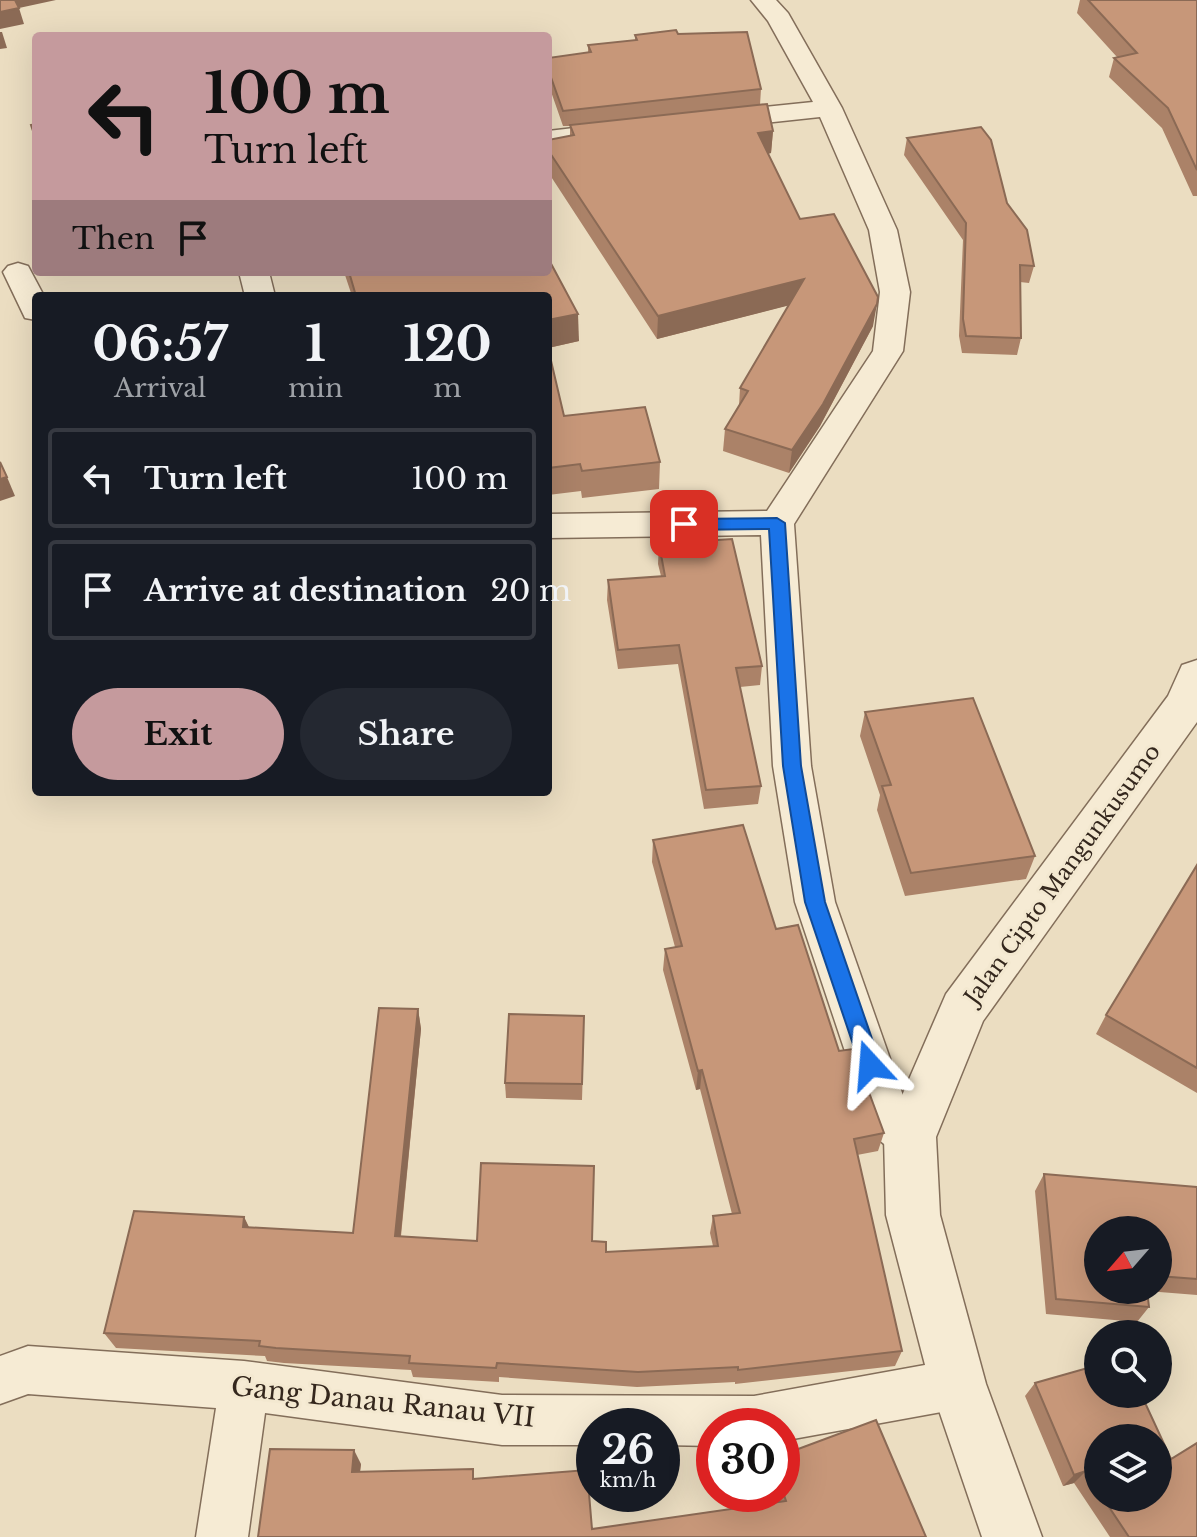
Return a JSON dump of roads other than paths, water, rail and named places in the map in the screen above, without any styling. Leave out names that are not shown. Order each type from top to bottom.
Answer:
[{"type":"street","points":[[763,0],[779,18],[829,108],[883,230],[895,292],[888,351],[777,523],[792,766],[815,902],[889,1120],[910,1137]]},
{"type":"street","points":[[691,123],[829,108]]},
{"type":"street","points":[[552,139],[644,128]]},
{"type":"street","points":[[18,272],[32,302]]},
{"type":"street","points":[[552,526],[777,523]]},
{"type":"street","name":"Jalan Cipto Mangunkusumo","points":[[1012,1537],[958,1384],[913,1215],[910,1137],[963,1009],[1187,703],[1197,676]]},
{"type":"street","name":"Gang Danau Ranau VII","points":[[0,1380],[28,1370],[244,1386],[502,1420],[754,1421],[958,1384]]},
{"type":"street","points":[[222,1537],[244,1386]]}]
